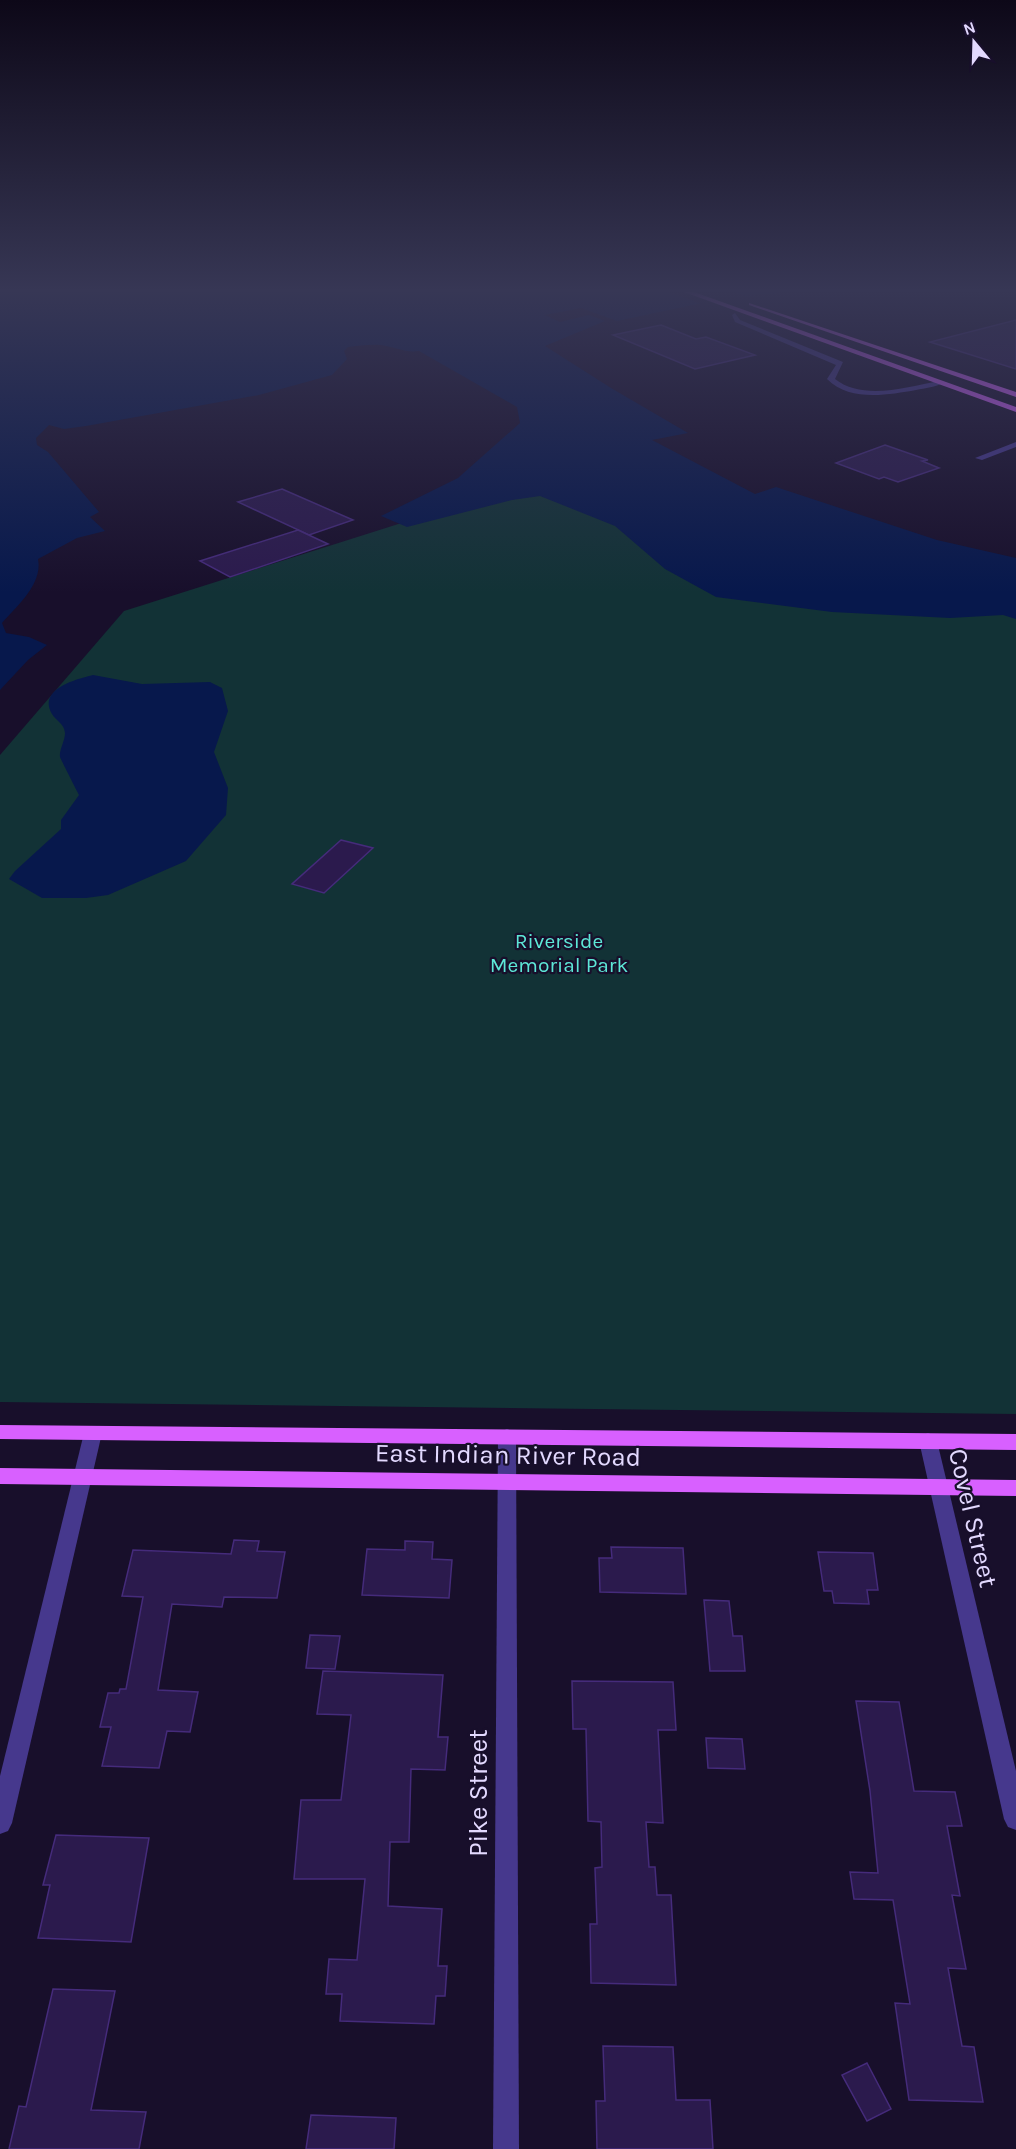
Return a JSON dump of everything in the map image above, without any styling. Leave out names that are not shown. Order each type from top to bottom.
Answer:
[{"type":"main road","points":[[967,392],[1016,410]]},
{"type":"main road","name":"East Indian River Road","points":[[0,1432],[1016,1442]]},
{"type":"main road","name":"East Indian River Road","points":[[0,1476],[1016,1488]]},
{"type":"street","points":[[979,458],[1016,444]]},
{"type":"street","points":[[0,1823],[93,1433]]},
{"type":"street","name":"Pike Street","points":[[506,2149],[507,1437]]},
{"type":"street","name":"Covel Street","points":[[928,1441],[1016,1819]]},
{"type":"green space","name":"Riverside Memorial Park","points":[[594,462],[1016,603],[1016,1414],[0,1402],[0,755],[124,611]]},
{"type":"shaded area","points":[[0,392],[269,392],[86,426],[64,429],[49,425],[36,438],[37,445],[48,452],[99,512],[90,517],[105,531],[77,538],[38,559],[39,568],[33,586],[2,623],[6,633],[29,637],[47,645],[28,660],[0,690]]},
{"type":"shaded area","points":[[491,392],[618,392],[688,433],[652,440],[755,494],[776,487],[937,540],[1016,558],[1016,619],[1003,615],[950,618],[832,612],[716,597],[665,569],[615,526],[540,496],[512,500],[407,527],[381,516],[458,478],[520,423],[517,407]]},
{"type":"shaded area","points":[[93,675],[142,684],[210,682],[222,688],[228,711],[214,752],[228,788],[226,815],[186,861],[108,895],[86,898],[42,898],[9,879],[61,829],[61,820],[79,795],[60,757],[65,733],[62,724],[52,714],[49,705],[50,698],[61,687]]},
{"type":"building","points":[[885,445],[928,460],[922,461],[939,468],[898,482],[884,477],[879,479],[836,463]]},
{"type":"building","points":[[282,489],[353,520],[309,535],[238,502]]},
{"type":"building","points":[[298,530],[328,544],[230,577],[200,561]]},
{"type":"building","points":[[341,840],[373,848],[324,893],[292,884]]},
{"type":"building","points":[[234,1540],[259,1541],[257,1551],[285,1552],[277,1598],[224,1597],[222,1607],[172,1604],[158,1690],[198,1692],[190,1732],[167,1731],[159,1768],[102,1766],[111,1727],[100,1727],[108,1693],[119,1693],[120,1689],[126,1689],[143,1597],[122,1596],[133,1550],[231,1554]]},
{"type":"building","points":[[405,1541],[433,1542],[432,1559],[452,1560],[449,1598],[362,1595],[367,1549],[405,1550]]},
{"type":"building","points":[[611,1547],[683,1548],[686,1594],[600,1592],[599,1558],[612,1558]]},
{"type":"building","points":[[818,1552],[873,1553],[878,1590],[867,1590],[869,1604],[834,1603],[832,1591],[824,1591]]},
{"type":"building","points":[[704,1600],[729,1601],[733,1636],[742,1636],[745,1671],[710,1671]]},
{"type":"building","points":[[310,1635],[340,1636],[335,1669],[306,1668]]},
{"type":"building","points":[[323,1671],[443,1675],[438,1737],[448,1737],[445,1770],[411,1769],[409,1842],[390,1842],[388,1906],[442,1909],[438,1966],[447,1966],[445,1996],[436,1996],[434,2024],[340,2021],[342,1994],[326,1994],[329,1959],[357,1960],[365,1879],[294,1879],[301,1800],[341,1800],[351,1715],[317,1714]]},
{"type":"building","points":[[572,1681],[673,1682],[676,1730],[658,1730],[663,1823],[646,1822],[649,1867],[655,1867],[657,1895],[671,1895],[676,1985],[591,1983],[590,1924],[597,1924],[595,1868],[602,1867],[601,1822],[588,1821],[586,1729],[573,1729]]},
{"type":"building","points":[[856,1701],[899,1702],[914,1791],[955,1792],[962,1826],[947,1826],[960,1896],[952,1895],[966,1969],[948,1968],[962,2046],[974,2047],[983,2102],[909,2100],[895,2003],[910,2004],[893,1900],[854,1899],[850,1872],[878,1873],[870,1791]]},
{"type":"building","points":[[706,1738],[742,1739],[745,1769],[708,1768]]},
{"type":"building","points":[[56,1835],[149,1838],[131,1942],[38,1938],[50,1885],[43,1885]]},
{"type":"building","points":[[53,1989],[115,1991],[91,2110],[146,2112],[139,2149],[9,2149],[19,2106],[26,2107]]},
{"type":"building","points":[[603,2046],[673,2047],[676,2100],[710,2100],[713,2149],[597,2149],[596,2101],[605,2101]]},
{"type":"building","points":[[867,2063],[891,2109],[867,2121],[842,2075]]},
{"type":"building","points":[[311,2115],[396,2118],[394,2149],[306,2149]]}]
